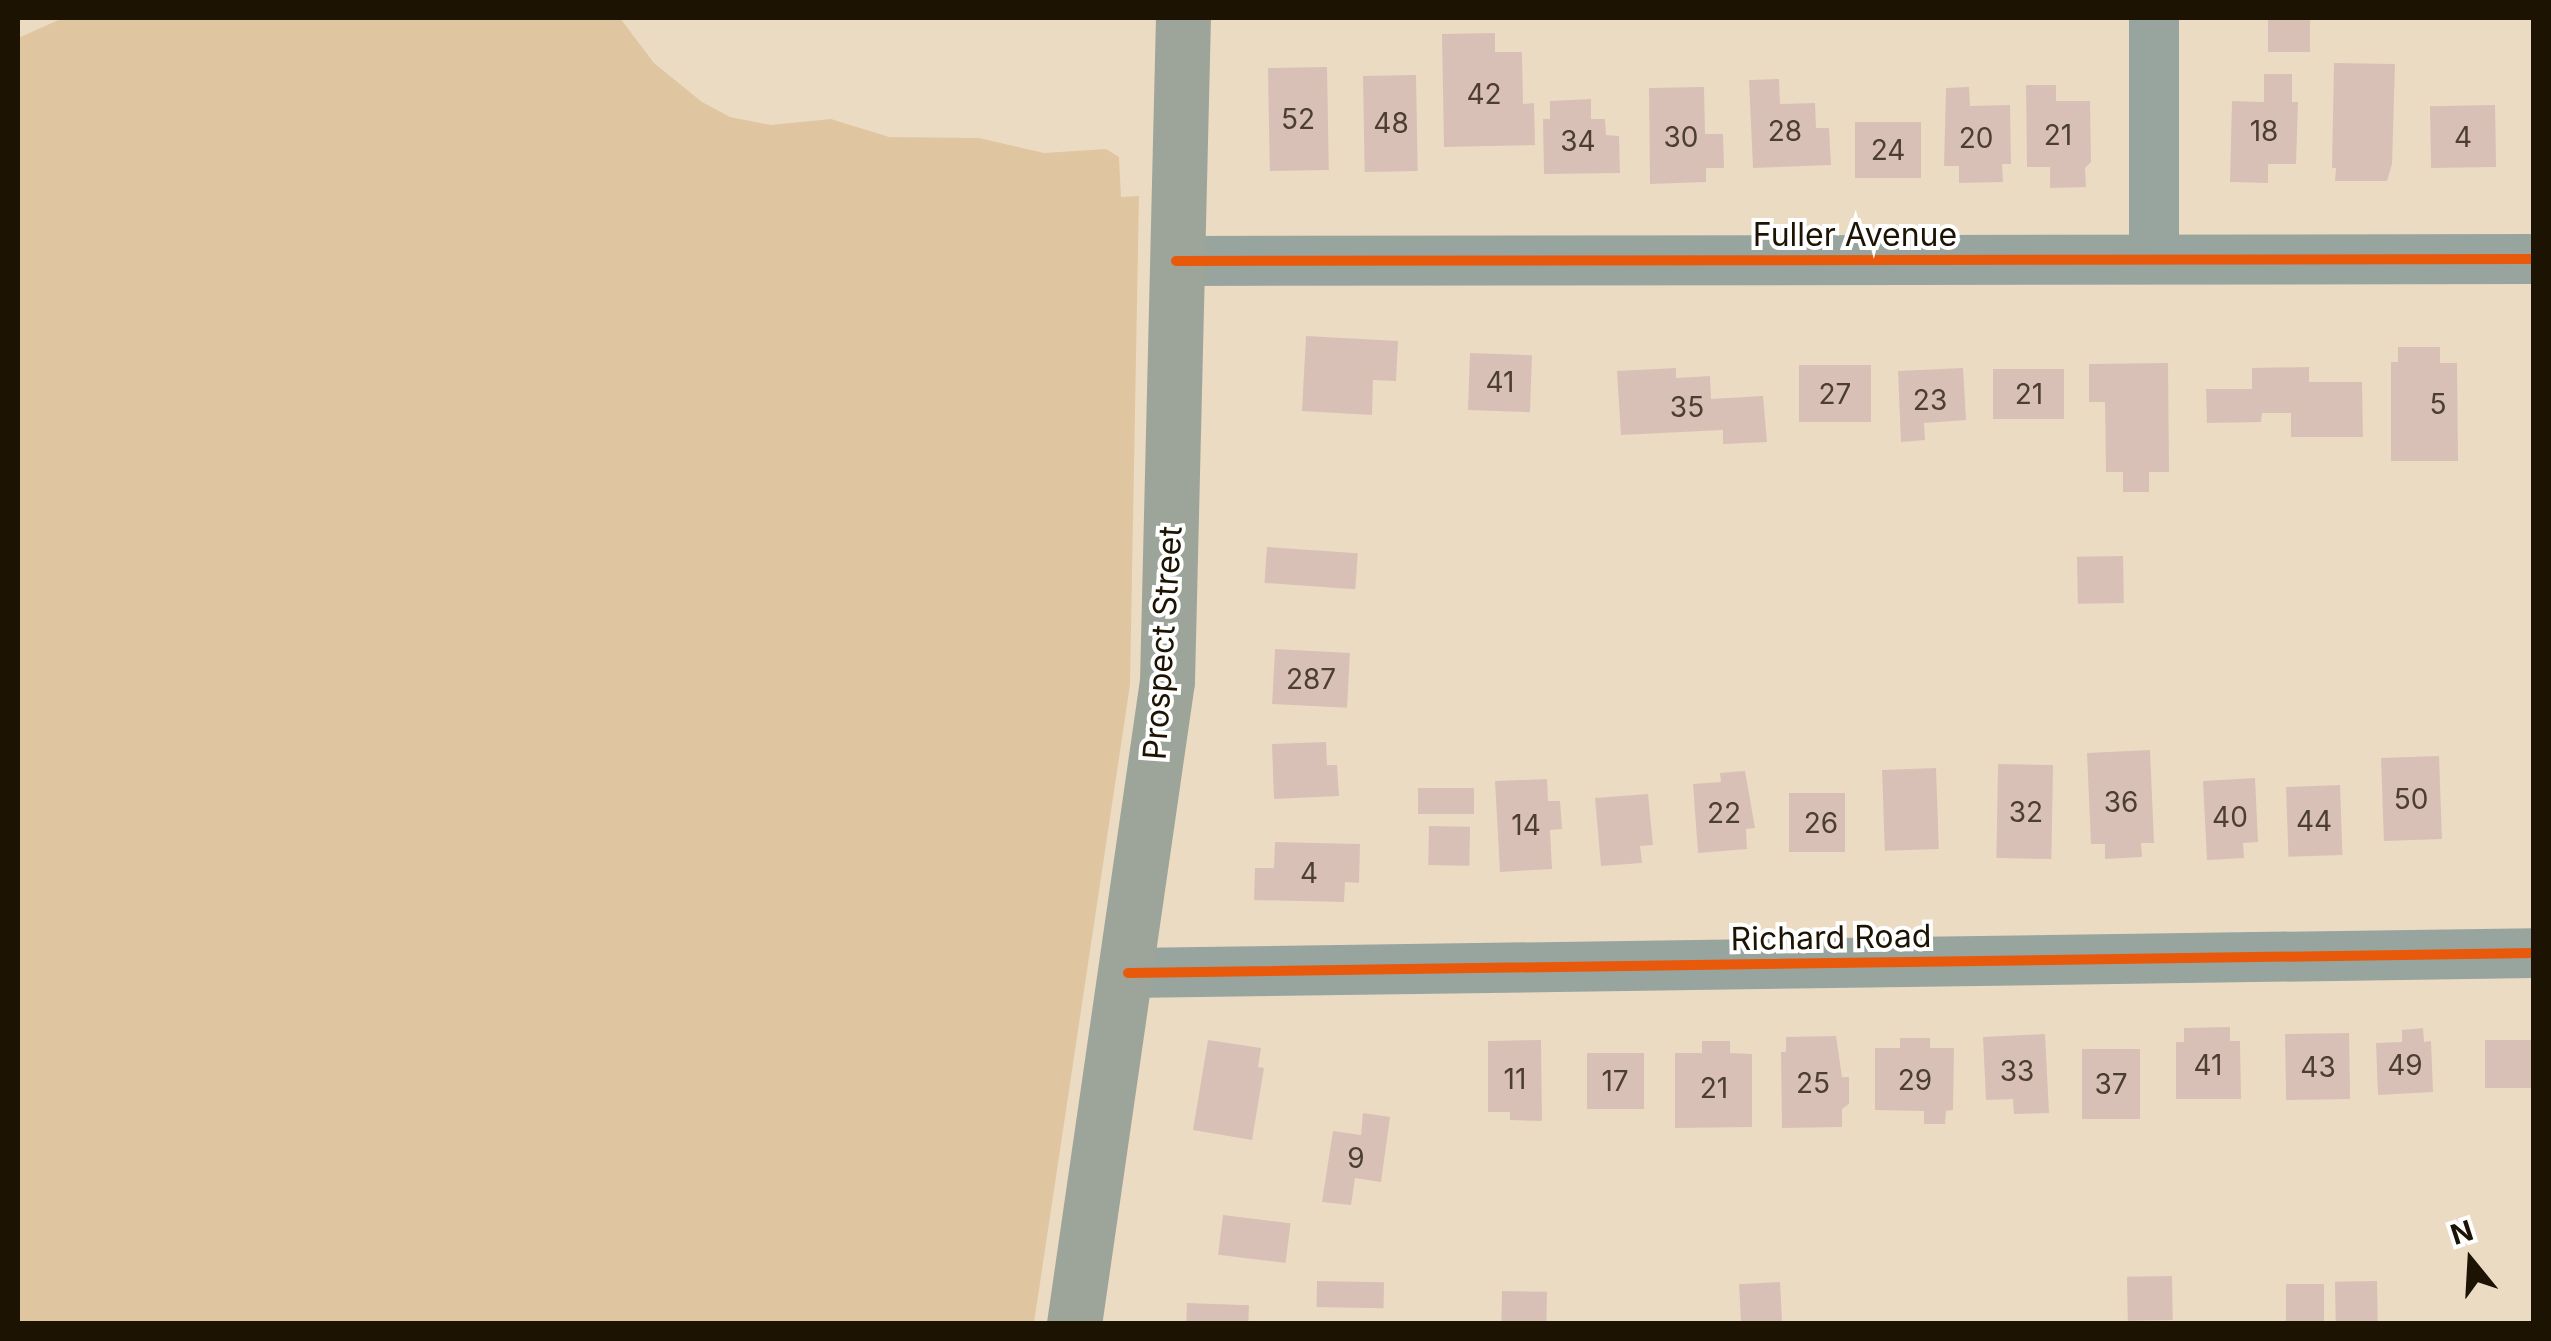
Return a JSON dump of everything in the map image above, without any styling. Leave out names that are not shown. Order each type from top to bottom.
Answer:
[{"type":"main road","name":"Prospect Street","points":[[1074,1324],[1167,682],[1184,18]]},
{"type":"street","points":[[2154,18],[2154,258]]},
{"type":"street","name":"Fuller Avenue","points":[[1176,262],[2534,260]]},
{"type":"street","name":"Richard Road","points":[[1128,972],[2534,953]]},
{"type":"shaded area","points":[[63,18],[620,18],[654,63],[702,102],[730,117],[771,125],[831,119],[889,137],[979,138],[1044,153],[1106,149],[1119,157],[1121,197],[1139,196],[1130,685],[1034,1323],[18,1323],[18,38]]},
{"type":"building","points":[[2268,18],[2310,18],[2310,52],[2268,52]]},
{"type":"building","points":[[1495,33],[1495,52],[1522,52],[1523,104],[1534,103],[1535,145],[1444,147],[1442,34]]},
{"type":"building","points":[[2334,63],[2395,64],[2392,164],[2387,181],[2335,181]]},
{"type":"building","points":[[1327,67],[1329,170],[1270,171],[1268,68]]},
{"type":"building","points":[[2264,74],[2292,74],[2292,102],[2298,102],[2296,164],[2268,164],[2268,183],[2230,182],[2232,101],[2264,102]]},
{"type":"building","points":[[1416,75],[1418,171],[1365,172],[1363,76]]},
{"type":"building","points":[[1779,79],[1780,104],[1815,103],[1816,128],[1829,128],[1831,165],[1753,168],[1749,80]]},
{"type":"building","points":[[2026,85],[2056,85],[2056,101],[2090,101],[2091,162],[2085,168],[2086,187],[2050,188],[2050,167],[2027,167]]},
{"type":"building","points":[[1704,87],[1705,134],[1723,134],[1724,168],[1706,168],[1706,182],[1650,184],[1649,88]]},
{"type":"building","points":[[1969,87],[1970,106],[2010,105],[2011,164],[2002,164],[2003,182],[1959,183],[1959,166],[1944,166],[1946,88]]},
{"type":"building","points":[[1591,99],[1591,119],[1605,119],[1606,135],[1619,136],[1620,173],[1544,174],[1543,119],[1550,119],[1550,101]]},
{"type":"building","points":[[2495,105],[2496,167],[2431,168],[2430,106]]},
{"type":"building","points":[[1855,122],[1921,122],[1921,178],[1855,178]]},
{"type":"building","points":[[1306,336],[1398,341],[1396,381],[1373,380],[1372,415],[1302,411]]},
{"type":"building","points":[[2398,347],[2440,347],[2440,363],[2457,363],[2458,461],[2391,461],[2391,362],[2398,362]]},
{"type":"building","points":[[1470,353],[1532,355],[1530,412],[1468,410]]},
{"type":"building","points":[[2168,363],[2169,472],[2149,472],[2149,492],[2123,492],[2123,472],[2106,472],[2105,402],[2089,402],[2089,364]]},
{"type":"building","points":[[1799,365],[1871,365],[1871,422],[1799,422]]},
{"type":"building","points":[[2309,367],[2309,382],[2362,382],[2363,437],[2291,437],[2291,413],[2262,413],[2261,422],[2207,423],[2206,389],[2252,389],[2252,368]]},
{"type":"building","points":[[1676,368],[1676,378],[1710,376],[1711,399],[1763,396],[1767,442],[1723,444],[1723,430],[1621,435],[1617,371]]},
{"type":"building","points":[[1963,368],[1966,420],[1924,423],[1925,440],[1901,442],[1898,371]]},
{"type":"building","points":[[1993,369],[2064,369],[2064,419],[1993,419]]},
{"type":"building","points":[[1267,547],[1358,553],[1355,589],[1264,583]]},
{"type":"building","points":[[2123,556],[2124,603],[2078,604],[2077,557]]},
{"type":"building","points":[[1275,649],[1350,653],[1347,708],[1272,704]]},
{"type":"building","points":[[1326,742],[1327,765],[1337,765],[1339,796],[1274,799],[1272,744]]},
{"type":"building","points":[[2150,750],[2154,843],[2141,843],[2142,857],[2105,859],[2105,844],[2091,844],[2087,753]]},
{"type":"building","points":[[2439,756],[2442,839],[2384,841],[2381,758]]},
{"type":"building","points":[[1998,764],[2053,765],[2051,859],[1996,858]]},
{"type":"building","points":[[1936,768],[1939,849],[1885,851],[1882,770]]},
{"type":"building","points":[[1745,771],[1755,828],[1746,829],[1747,849],[1698,853],[1693,784],[1721,782],[1720,773]]},
{"type":"building","points":[[2255,778],[2258,842],[2243,843],[2244,858],[2207,860],[2203,781]]},
{"type":"building","points":[[1547,779],[1548,801],[1560,801],[1562,829],[1550,830],[1552,869],[1500,872],[1495,781]]},
{"type":"building","points":[[2340,785],[2342,855],[2288,857],[2286,787]]},
{"type":"building","points":[[1418,788],[1474,788],[1474,814],[1418,814]]},
{"type":"building","points":[[1789,793],[1845,793],[1845,852],[1789,852]]},
{"type":"building","points":[[1648,794],[1653,845],[1640,846],[1642,863],[1601,866],[1595,798]]},
{"type":"building","points":[[1429,826],[1470,827],[1469,866],[1428,865]]},
{"type":"building","points":[[1275,842],[1360,844],[1359,883],[1345,882],[1344,902],[1254,900],[1255,868],[1274,868]]},
{"type":"building","points":[[2230,1027],[2230,1041],[2240,1041],[2241,1099],[2176,1099],[2176,1042],[2184,1042],[2184,1028]]},
{"type":"building","points":[[2423,1028],[2424,1042],[2431,1041],[2433,1092],[2378,1095],[2376,1043],[2402,1042],[2402,1030]]},
{"type":"building","points":[[2349,1033],[2350,1099],[2286,1100],[2285,1034]]},
{"type":"building","points":[[2045,1034],[2049,1113],[2014,1114],[2013,1099],[1986,1100],[1983,1037]]},
{"type":"building","points":[[1836,1036],[1842,1077],[1849,1077],[1849,1104],[1842,1109],[1842,1127],[1782,1128],[1781,1052],[1786,1052],[1786,1037]]},
{"type":"building","points":[[1900,1038],[1930,1038],[1930,1048],[1954,1048],[1953,1110],[1946,1111],[1945,1124],[1924,1124],[1924,1111],[1875,1110],[1875,1048],[1900,1048]]},
{"type":"building","points":[[1208,1040],[1261,1048],[1258,1067],[1264,1068],[1252,1140],[1193,1130]]},
{"type":"building","points":[[1541,1040],[1542,1121],[1510,1120],[1510,1112],[1488,1112],[1488,1041]]},
{"type":"building","points":[[2485,1040],[2534,1040],[2534,1088],[2485,1088]]},
{"type":"building","points":[[1702,1041],[1730,1041],[1730,1053],[1752,1054],[1752,1127],[1675,1128],[1675,1053],[1702,1053]]},
{"type":"building","points":[[2082,1049],[2140,1049],[2140,1119],[2082,1119]]},
{"type":"building","points":[[1587,1053],[1644,1053],[1644,1109],[1587,1109]]},
{"type":"building","points":[[1363,1113],[1390,1117],[1381,1182],[1355,1178],[1351,1205],[1322,1202],[1333,1131],[1361,1135]]},
{"type":"building","points":[[1223,1215],[1290,1223],[1286,1263],[1218,1255]]},
{"type":"building","points":[[2172,1276],[2173,1320],[2128,1321],[2127,1277]]},
{"type":"building","points":[[1317,1281],[1384,1282],[1384,1308],[1317,1307]]},
{"type":"building","points":[[2377,1281],[2378,1321],[2336,1322],[2335,1282]]},
{"type":"building","points":[[1780,1282],[1782,1324],[1741,1324],[1739,1284]]},
{"type":"building","points":[[2286,1284],[2324,1284],[2324,1322],[2286,1322]]},
{"type":"building","points":[[1502,1291],[1547,1292],[1546,1324],[1501,1324]]},
{"type":"building","points":[[1187,1303],[1249,1305],[1248,1324],[1186,1324]]},
{"type":"cycle path","points":[[1176,261],[2534,259]]},
{"type":"cycle path","points":[[1128,973],[2534,953]]}]
